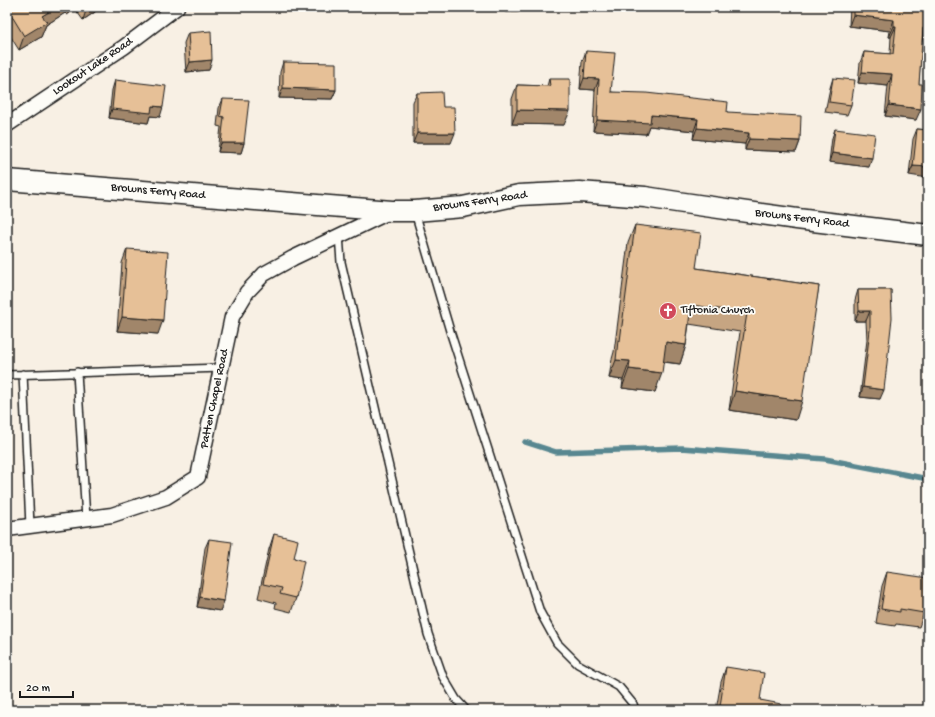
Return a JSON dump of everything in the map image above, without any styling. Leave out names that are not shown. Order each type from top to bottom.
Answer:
[{"type":"street","name":"Lookout Lake Road","points":[[7,125],[124,47],[177,7]]},
{"type":"street","name":"Browns Ferry Road","points":[[7,180],[392,211],[415,211],[463,207],[519,195],[580,192],[645,197],[797,220],[928,236]]},
{"type":"street","name":"Patten Chapel Road","points":[[7,529],[112,515],[166,497],[198,477],[232,317],[247,292],[264,274],[339,235],[392,211]]},
{"type":"lane","points":[[415,211],[450,331],[540,612],[557,643],[578,664],[619,687],[633,704],[635,710]]},
{"type":"lane","points":[[339,235],[341,262],[428,634],[443,677],[456,699],[466,710]]},
{"type":"lane","points":[[7,375],[222,368]]},
{"type":"lane","points":[[77,372],[86,519]]},
{"type":"lane","points":[[23,374],[30,526]]},
{"type":"building","points":[[7,7],[57,7],[42,16],[47,22],[24,36]]},
{"type":"building","points":[[853,7],[928,7],[927,29],[923,28],[919,84],[922,84],[921,109],[889,105],[892,74],[862,72],[864,52],[893,54],[896,26],[894,26],[894,20],[853,15]]},
{"type":"building","points":[[211,31],[212,60],[190,62],[188,33]]},
{"type":"building","points":[[586,51],[615,53],[611,92],[646,93],[728,102],[727,112],[801,116],[800,141],[749,139],[749,133],[697,128],[698,119],[651,115],[650,123],[597,120],[599,79],[584,78]]},
{"type":"building","points":[[283,62],[336,63],[336,90],[283,88]]},
{"type":"building","points":[[833,78],[855,80],[851,105],[829,102]]},
{"type":"building","points":[[549,79],[570,79],[570,111],[517,110],[517,85],[550,86]]},
{"type":"building","points":[[115,80],[166,86],[163,107],[152,106],[151,113],[112,109]]},
{"type":"building","points":[[442,92],[443,107],[454,107],[455,133],[417,133],[417,93]]},
{"type":"building","points":[[223,99],[249,100],[244,143],[221,143],[224,117],[220,116]]},
{"type":"building","points":[[835,129],[875,134],[872,158],[832,153]]},
{"type":"building","points":[[917,129],[928,130],[928,167],[913,166]]},
{"type":"building","points":[[635,225],[701,233],[696,268],[819,286],[802,401],[735,391],[747,313],[691,305],[686,345],[666,342],[662,373],[629,369],[630,361],[616,360],[618,340],[620,341]]},
{"type":"building","points":[[127,249],[168,252],[163,320],[122,317]]},
{"type":"building","points":[[858,290],[891,290],[892,318],[884,390],[863,387],[870,330],[870,311],[859,311]]},
{"type":"building","points":[[274,534],[298,540],[294,558],[304,561],[296,598],[280,594],[282,588],[263,584]]},
{"type":"building","points":[[209,539],[232,542],[224,601],[200,597]]},
{"type":"building","points":[[887,572],[928,578],[928,591],[924,613],[900,609],[900,612],[881,609]]},
{"type":"building","points":[[726,667],[764,673],[760,700],[781,704],[780,710],[745,710],[720,706]]},
{"type":"waterway","points":[[525,442],[556,452],[682,448],[825,459],[928,479]]},
{"type":"place","name":"Tiftonia Church","points":[[668,311]]}]
